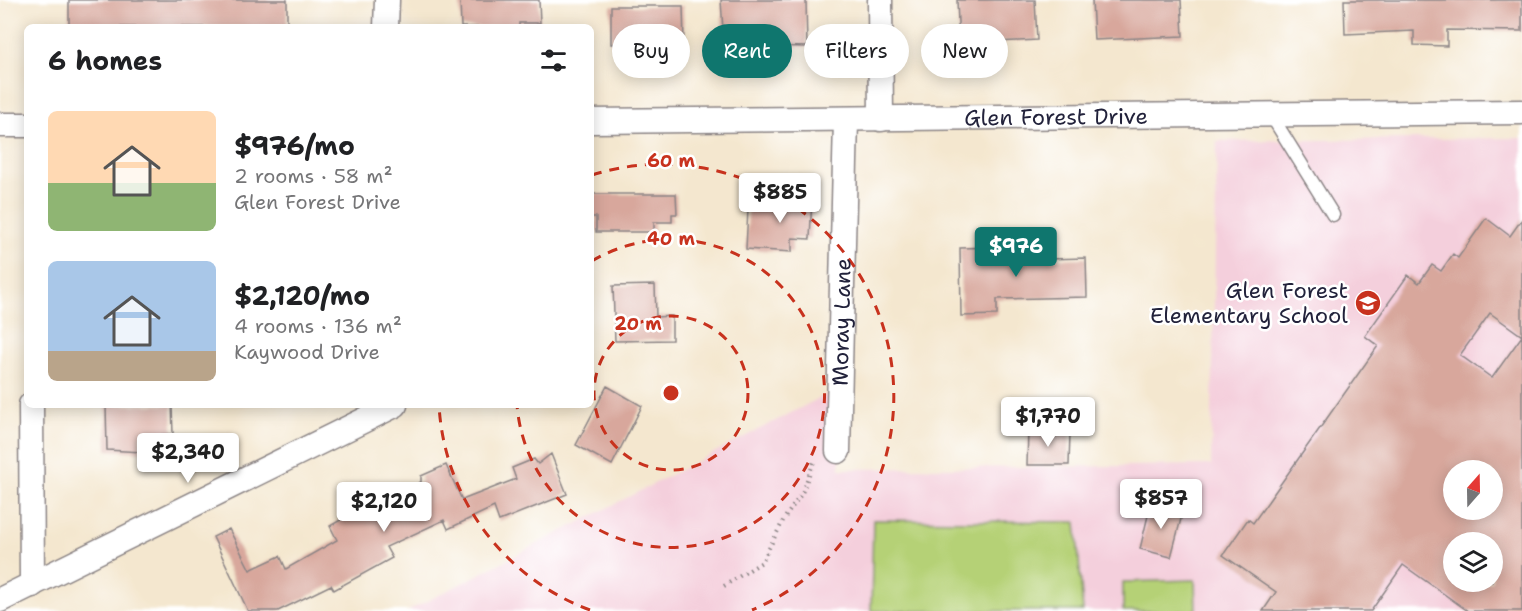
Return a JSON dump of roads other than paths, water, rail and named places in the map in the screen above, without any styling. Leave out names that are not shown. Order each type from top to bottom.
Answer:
[{"type":"street","points":[[386,24],[387,0]]},
{"type":"street","points":[[880,0],[881,119]]},
{"type":"street","name":"Glen Forest Drive","points":[[594,121],[1522,112]]},
{"type":"street","name":"Moray Lane","points":[[838,451],[846,120]]},
{"type":"street","points":[[0,125],[24,125]]},
{"type":"street","points":[[31,408],[32,585]]},
{"type":"street","points":[[0,600],[389,408]]},
{"type":"lane","points":[[1271,115],[1333,215]]},
{"type":"place","name":"Glen Forest Elementary School","points":[[1368,303]]}]
